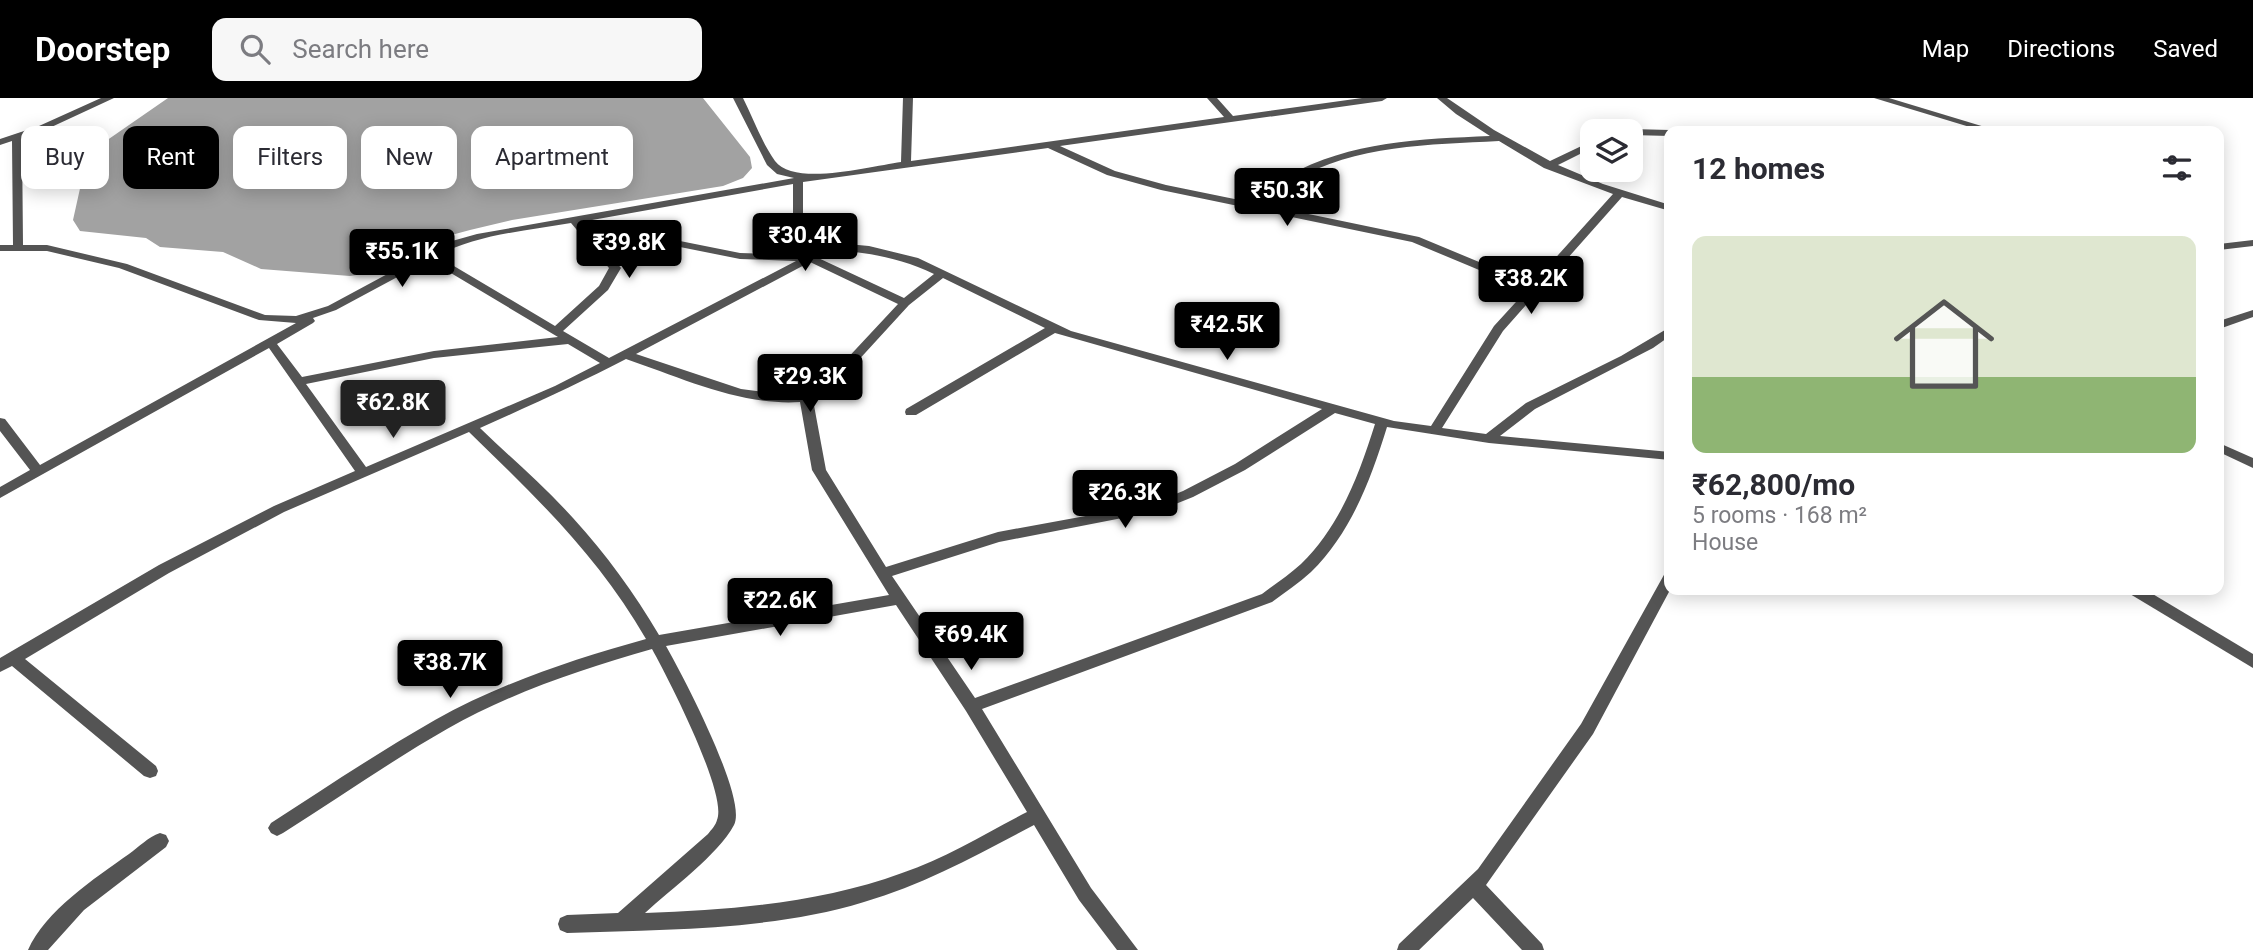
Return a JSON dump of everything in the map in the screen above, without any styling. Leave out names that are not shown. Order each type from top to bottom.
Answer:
[{"type":"street","points":[[0,142],[109,98]]},
{"type":"street","points":[[738,98],[771,163],[781,172],[803,178]]},
{"type":"street","points":[[906,166],[908,98]]},
{"type":"street","points":[[1212,98],[1231,120]]},
{"type":"street","points":[[0,493],[449,245],[481,236],[803,178],[1051,146],[1381,98]]},
{"type":"street","points":[[1442,98],[1500,138],[1548,166],[1619,194],[1664,206]]},
{"type":"street","points":[[1879,98],[1976,126]]},
{"type":"street","points":[[1643,132],[1664,133]]},
{"type":"street","points":[[17,137],[18,247]]},
{"type":"street","points":[[1257,206],[1290,179],[1323,164],[1362,152],[1414,143],[1500,138]]},
{"type":"street","points":[[1051,146],[1111,173],[1415,239],[1534,289]]},
{"type":"street","points":[[1548,166],[1580,150]]},
{"type":"street","points":[[803,178],[798,243],[810,258]]},
{"type":"street","points":[[1434,430],[1498,328],[1619,194]]},
{"type":"street","points":[[556,331],[613,277],[615,268],[610,258],[573,219]]},
{"type":"street","points":[[610,258],[675,243],[747,257],[810,258],[905,303]]},
{"type":"street","points":[[798,243],[895,254],[942,273],[1054,328],[1122,351],[1382,422],[1489,439],[1664,455]]},
{"type":"street","points":[[2224,246],[2253,243]]},
{"type":"street","points":[[0,248],[47,248],[123,265],[263,318],[297,320],[332,308]]},
{"type":"street","points":[[429,256],[611,364]]},
{"type":"street","points":[[150,771],[7,662],[220,539],[362,471],[611,364],[810,258]]},
{"type":"street","points":[[628,355],[756,396],[806,398],[821,393],[905,303],[942,273]]},
{"type":"street","points":[[2224,323],[2253,313]]},
{"type":"street","points":[[911,412],[1054,328]]},
{"type":"street","points":[[1489,439],[1524,408],[1626,358],[1664,334]]},
{"type":"street","points":[[299,382],[377,362],[444,351],[571,340]]},
{"type":"street","points":[[270,342],[362,471]]},
{"type":"street","points":[[806,398],[819,470],[883,574],[972,706],[1085,894],[1129,950]]},
{"type":"street","points":[[883,574],[998,537],[1153,508],[1188,495],[1240,467],[1333,408]]},
{"type":"street","points":[[0,422],[38,471]]},
{"type":"street","points":[[972,706],[1267,598],[1307,567],[1343,521],[1371,459],[1382,422]]},
{"type":"street","points":[[470,426],[580,535],[655,642],[684,690],[726,801],[727,821],[714,839],[622,921]]},
{"type":"street","points":[[2224,450],[2253,464]]},
{"type":"street","points":[[1412,948],[1484,875],[1587,729],[1664,588]]},
{"type":"street","points":[[2143,595],[2253,662]]},
{"type":"street","points":[[277,828],[442,724],[520,687],[655,642],[900,599]]},
{"type":"street","points":[[567,924],[754,916],[837,901],[904,881],[1038,816]]},
{"type":"street","points":[[37,950],[44,939],[96,889],[160,841]]},
{"type":"street","points":[[1474,886],[1535,950]]},
{"type":"shaded area","points":[[168,98],[703,98],[750,157],[752,168],[743,178],[723,186],[512,220],[470,230],[444,237],[382,271],[350,276],[261,269],[223,252],[160,247],[146,238],[80,231],[73,220],[80,189],[109,189],[109,139],[123,129],[123,189],[219,189],[219,126],[128,126]]}]
